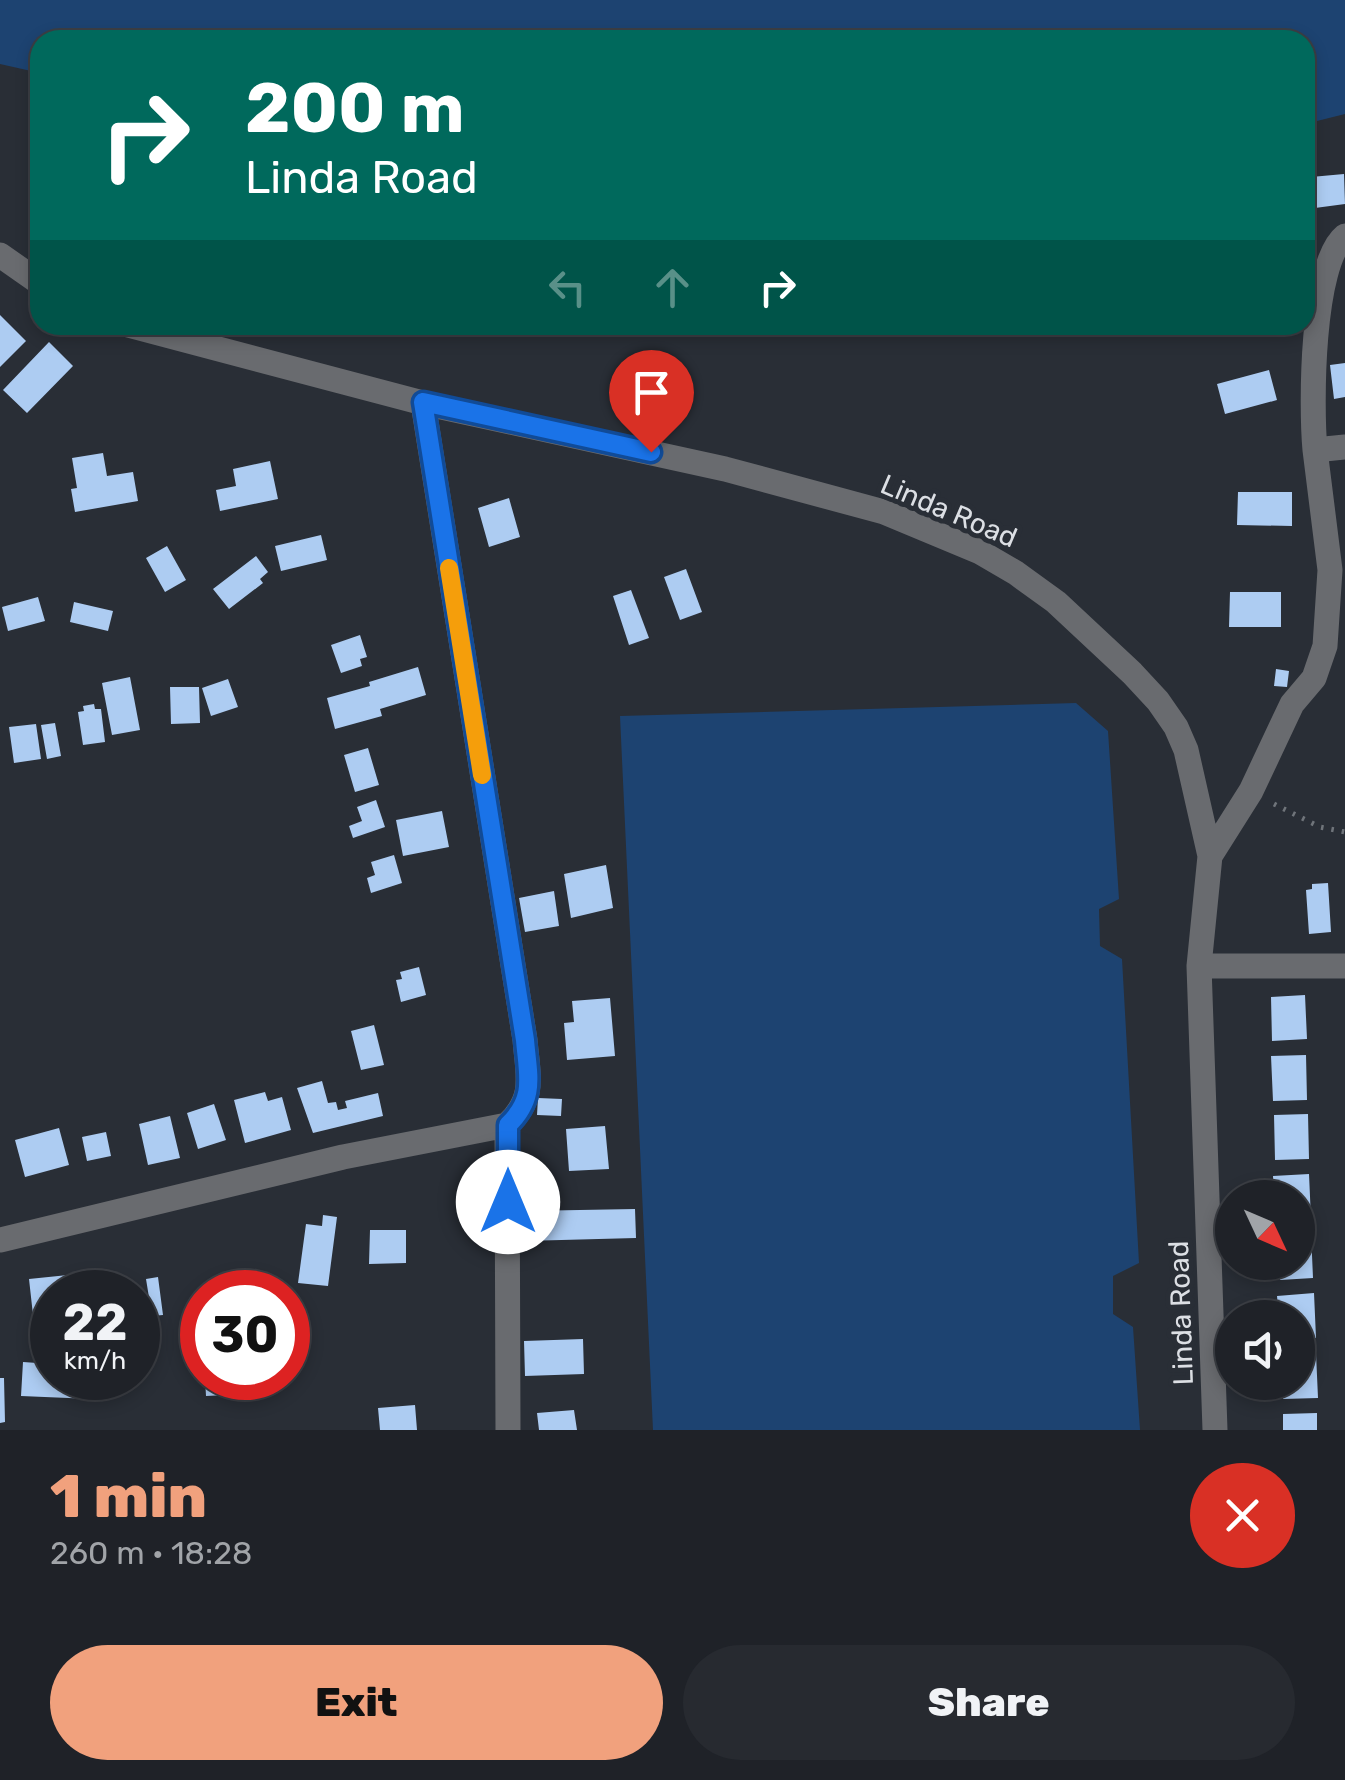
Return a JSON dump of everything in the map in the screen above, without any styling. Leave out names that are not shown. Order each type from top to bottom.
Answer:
[{"type":"street","points":[[1210,856],[1250,791],[1292,704],[1314,678],[1325,646],[1338,569],[1312,415],[1318,321],[1330,257],[1345,236]]},
{"type":"street","points":[[0,255],[30,275]]},
{"type":"street","name":"Linda Road","points":[[166,335],[423,402],[725,468],[884,512],[992,559],[1056,602],[1158,701],[1186,750],[1210,856],[1199,966],[1215,1430]]},
{"type":"street","points":[[0,1240],[343,1157],[508,1125],[523,1110],[529,1088],[525,1040],[423,402]]},
{"type":"street","points":[[1315,450],[1345,447]]},
{"type":"street","points":[[1199,966],[1345,966]]},
{"type":"street","points":[[508,1125],[508,1430]]},
{"type":"path","points":[[1250,791],[1320,828],[1345,832]]},
{"type":"shaded area","points":[[0,0],[1345,0],[1345,114],[1315,122],[1315,30],[30,30],[30,71],[0,64]]},
{"type":"shaded area","points":[[1076,703],[1108,731],[1119,899],[1099,909],[1100,946],[1122,959],[1139,1263],[1113,1276],[1113,1314],[1133,1327],[1140,1430],[653,1430],[620,716]]},
{"type":"building","points":[[1344,174],[1345,204],[1315,208],[1315,177]]},
{"type":"building","points":[[0,315],[26,341],[0,367]]},
{"type":"building","points":[[49,342],[73,366],[27,413],[3,390]]},
{"type":"building","points":[[1345,363],[1345,397],[1334,399],[1330,365]]},
{"type":"building","points":[[1269,370],[1277,400],[1225,414],[1217,384]]},
{"type":"building","points":[[103,453],[107,476],[133,472],[138,501],[75,512],[71,489],[77,488],[72,458]]},
{"type":"building","points":[[270,461],[278,499],[220,511],[216,490],[236,486],[233,469]]},
{"type":"building","points":[[1238,492],[1292,492],[1292,526],[1237,525]]},
{"type":"building","points":[[509,498],[520,537],[489,547],[478,508]]},
{"type":"building","points":[[321,535],[327,560],[281,571],[275,546]]},
{"type":"building","points":[[167,546],[186,580],[165,592],[146,558]]},
{"type":"building","points":[[256,556],[268,572],[260,579],[263,583],[229,609],[213,589]]},
{"type":"building","points":[[686,569],[702,612],[680,620],[664,577]]},
{"type":"building","points":[[631,590],[649,638],[629,645],[613,596]]},
{"type":"building","points":[[1230,592],[1281,592],[1281,627],[1229,627]]},
{"type":"building","points":[[38,597],[45,621],[8,631],[2,607]]},
{"type":"building","points":[[74,602],[113,611],[108,631],[70,622]]},
{"type":"building","points":[[360,635],[367,657],[360,659],[362,666],[341,673],[331,645]]},
{"type":"building","points":[[418,667],[426,695],[380,709],[382,716],[335,729],[327,698]]},
{"type":"building","points":[[1276,669],[1289,671],[1287,687],[1274,686]]},
{"type":"building","points":[[130,677],[140,730],[112,735],[102,683]]},
{"type":"building","points":[[228,679],[238,707],[211,716],[202,688]]},
{"type":"building","points":[[170,687],[199,687],[200,723],[171,724]]},
{"type":"building","points":[[94,704],[95,709],[101,709],[105,742],[83,745],[78,712],[84,711],[83,706]]},
{"type":"building","points":[[55,723],[61,756],[47,759],[41,725]]},
{"type":"building","points":[[36,724],[41,759],[14,763],[9,727]]},
{"type":"building","points":[[368,748],[379,785],[355,792],[344,755]]},
{"type":"building","points":[[376,800],[385,827],[353,838],[349,826],[362,821],[357,807]]},
{"type":"building","points":[[442,811],[449,847],[403,856],[396,820]]},
{"type":"building","points":[[394,855],[402,883],[371,893],[367,878],[375,875],[371,862]]},
{"type":"building","points":[[606,865],[613,908],[571,918],[564,874]]},
{"type":"building","points":[[1328,883],[1331,932],[1309,934],[1306,890],[1312,889],[1312,884]]},
{"type":"building","points":[[554,891],[559,926],[525,932],[519,898]]},
{"type":"building","points":[[419,967],[426,995],[401,1002],[396,980],[402,979],[400,972]]},
{"type":"building","points":[[1305,995],[1307,1039],[1272,1041],[1271,997]]},
{"type":"building","points":[[610,998],[615,1056],[567,1060],[564,1023],[574,1022],[572,1001]]},
{"type":"building","points":[[374,1025],[384,1065],[361,1070],[351,1031]]},
{"type":"building","points":[[1306,1055],[1307,1100],[1273,1101],[1271,1056]]},
{"type":"building","points":[[322,1081],[328,1103],[336,1102],[338,1110],[347,1108],[345,1101],[378,1093],[383,1116],[313,1133],[297,1088]]},
{"type":"building","points":[[265,1092],[268,1101],[282,1097],[291,1130],[245,1143],[234,1100]]},
{"type":"building","points":[[538,1098],[562,1099],[561,1116],[537,1115]]},
{"type":"building","points":[[214,1104],[226,1140],[198,1149],[187,1113]]},
{"type":"building","points":[[1308,1114],[1309,1159],[1275,1160],[1274,1115]]},
{"type":"building","points":[[170,1116],[180,1158],[148,1165],[139,1124]]},
{"type":"building","points":[[605,1126],[609,1169],[569,1171],[566,1129]]},
{"type":"building","points":[[59,1128],[69,1165],[25,1177],[15,1140]]},
{"type":"building","points":[[106,1132],[111,1156],[87,1161],[82,1137]]},
{"type":"building","points":[[1309,1174],[1309,1180],[1273,1180],[1273,1176]]},
{"type":"building","points":[[635,1209],[636,1238],[524,1241],[524,1211]]},
{"type":"building","points":[[323,1215],[337,1217],[328,1286],[310,1284],[310,1270],[300,1270],[306,1224],[322,1226]]},
{"type":"building","points":[[370,1230],[406,1230],[406,1263],[369,1264]]},
{"type":"building","points":[[1314,1293],[1314,1300],[1277,1300],[1277,1296]]},
{"type":"building","points":[[583,1339],[584,1374],[525,1376],[524,1341]]},
{"type":"building","points":[[1316,1353],[1318,1398],[1315,1398]]},
{"type":"building","points":[[23,1362],[30,1362],[30,1396],[21,1396]]},
{"type":"building","points":[[0,1378],[4,1378],[5,1422],[0,1423]]},
{"type":"building","points":[[415,1405],[417,1430],[380,1430],[378,1408]]},
{"type":"building","points":[[574,1410],[577,1430],[539,1430],[537,1413]]},
{"type":"building","points":[[1317,1413],[1317,1430],[1283,1430],[1283,1414]]},
{"type":"slow traffic","points":[[449,568],[482,775]]},
{"type":"route","points":[[508,1202],[508,1125],[523,1110],[529,1088],[525,1040],[423,402],[651,452]]}]
